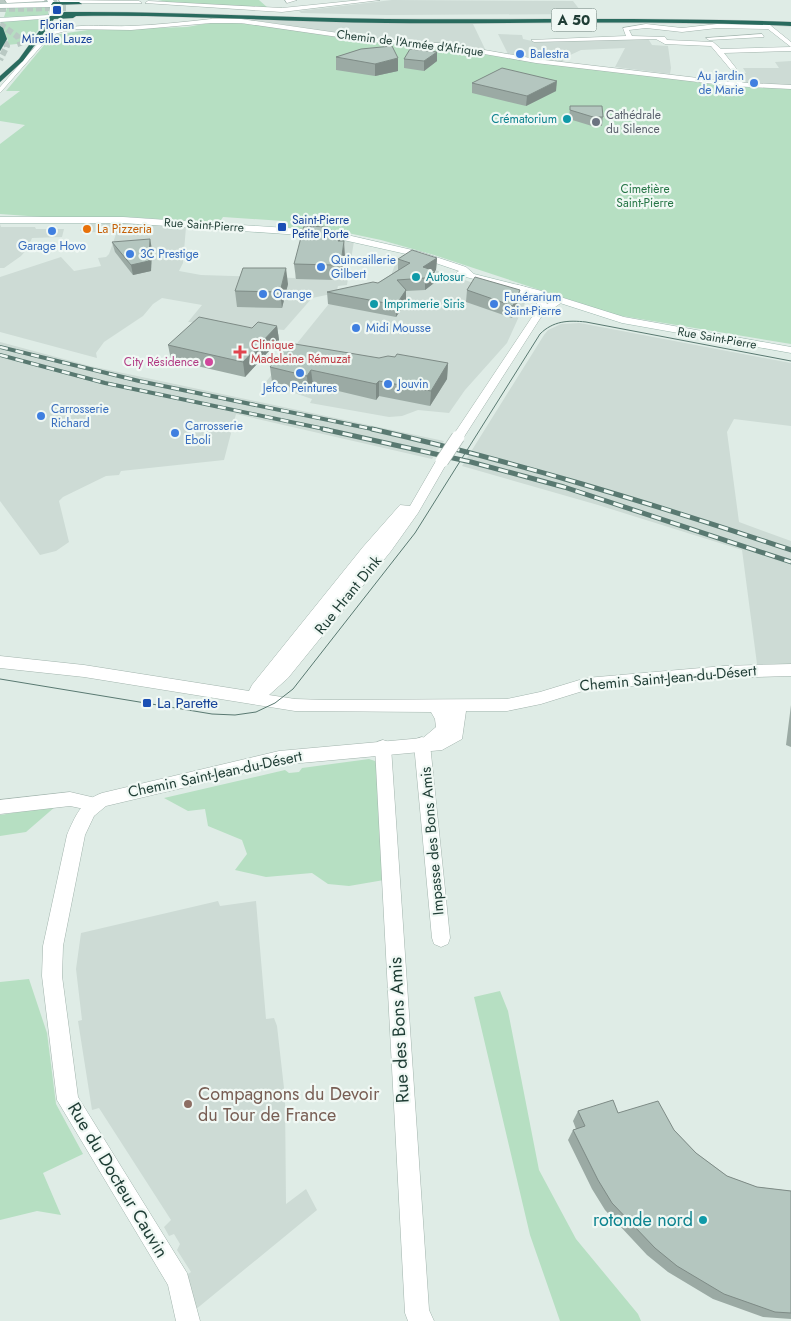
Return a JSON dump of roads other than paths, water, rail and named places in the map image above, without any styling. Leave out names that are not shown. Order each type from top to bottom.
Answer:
[{"type":"highway","points":[[51,2],[268,14]]},
{"type":"highway","name":"A 50","points":[[65,11],[418,17],[672,16],[791,22],[308,19],[65,11]]},
{"type":"highway","points":[[0,80],[21,60],[52,17],[137,16],[308,19]]},
{"type":"highway","points":[[0,28],[4,39],[0,49]]},
{"type":"highway","points":[[0,74],[18,54],[22,46]]},
{"type":"street","points":[[0,0],[0,6],[51,2],[52,17],[0,20]]},
{"type":"street","points":[[287,1],[294,0]]},
{"type":"street","points":[[64,1],[151,1],[170,4],[282,10],[377,0]]},
{"type":"street","points":[[7,1],[42,1]]},
{"type":"street","name":"Chemin de l'Armée d'Afrique","points":[[0,90],[50,34],[59,30],[81,27],[139,28],[211,21],[240,21],[379,41],[450,46],[536,61],[739,84],[791,87]]},
{"type":"street","points":[[630,36],[625,29],[646,26],[682,30],[717,26],[770,27],[791,45]]},
{"type":"street","points":[[534,40],[585,40],[603,36],[630,36],[659,37],[663,38],[664,42],[782,36]]},
{"type":"street","points":[[711,41],[740,77],[739,84]]},
{"type":"street","points":[[719,50],[791,50]]},
{"type":"street","name":"Rue Saint-Pierre","points":[[0,220],[123,220],[309,232],[351,237],[406,251],[424,261],[535,292],[557,302],[644,324],[791,350]]},
{"type":"street","points":[[515,287],[540,299],[543,306],[541,312]]},
{"type":"street","name":"Rue Hrant Dink","points":[[250,698],[368,550],[432,480],[442,461],[541,312],[557,302]]},
{"type":"street","points":[[0,662],[84,671],[250,698]]},
{"type":"street","name":"Chemin Saint-Jean-du-Désert","points":[[250,698],[295,705],[458,704],[494,706],[526,702],[586,684],[724,672],[791,670]]},
{"type":"street","name":"Chemin Saint-Jean-du-Désert","points":[[94,804],[118,795],[279,758],[442,742],[456,734],[458,704]]},
{"type":"street","points":[[425,744],[435,740],[444,730],[443,718],[435,705]]},
{"type":"street","name":"Impasse des Bons Amis","points":[[425,744],[441,938]]},
{"type":"street","name":"Rue des Bons Amis","points":[[383,747],[420,1317]]},
{"type":"street","points":[[0,807],[70,799],[94,804]]},
{"type":"street","name":"Rue du Docteur Cauvin","points":[[94,804],[82,817],[76,835],[53,946],[52,976],[68,1100],[179,1281],[188,1321]]},
{"type":"tunnel","points":[[0,1],[7,1]]},
{"type":"tunnel","points":[[42,1],[61,1]]},
{"type":"tunnel","points":[[0,9],[66,8]]},
{"type":"tunnel","points":[[0,24],[18,37],[21,46]]},
{"type":"tunnel","points":[[0,34],[7,46],[0,60]]},
{"type":"tram line","points":[[0,679],[212,714],[235,715],[256,712],[275,703],[293,689],[415,533],[540,334],[550,326],[561,322],[586,322],[791,361]]},
{"type":"railway","points":[[0,347],[139,381],[377,430]]},
{"type":"railway","points":[[0,355],[105,383],[329,430]]},
{"type":"railway","points":[[323,429],[471,462],[564,487],[791,562]]},
{"type":"railway","points":[[372,429],[478,455],[583,484],[791,550]]},
{"type":"place","name":"Florian Mireille Lauze","points":[[57,10]]},
{"type":"place","name":"Balestra","points":[[520,54]]},
{"type":"place","name":"Au jardin de Marie","points":[[754,83]]},
{"type":"place","name":"Crématorium","points":[[567,119]]},
{"type":"place","name":"Cathédrale du Silence","points":[[596,122]]},
{"type":"place","name":"Saint-Pierre Petite Porte","points":[[282,227]]},
{"type":"place","name":"La Pizzeria","points":[[87,229]]},
{"type":"place","name":"Garage Hovo","points":[[52,231]]},
{"type":"place","name":"3C Prestige","points":[[130,254]]},
{"type":"place","name":"Quincaillerie Gilbert","points":[[321,267]]},
{"type":"place","name":"Autosur","points":[[416,277]]},
{"type":"place","name":"Orange","points":[[263,294]]},
{"type":"place","name":"Imprimerie Siris","points":[[374,304]]},
{"type":"place","name":"Funérarium Saint-Pierre","points":[[494,304]]},
{"type":"place","name":"Midi Mousse","points":[[356,328]]},
{"type":"place","name":"Clinique Madeleine Rémuzat","points":[[240,352]]},
{"type":"place","name":"City Résidence","points":[[209,362]]},
{"type":"place","name":"Jefco Peintures","points":[[300,373]]},
{"type":"place","name":"Jouvin","points":[[388,384]]},
{"type":"place","name":"Carrosserie Richard","points":[[41,416]]},
{"type":"place","name":"Carrosserie Eboli","points":[[175,433]]},
{"type":"place","name":"La Parette","points":[[147,703]]},
{"type":"place","name":"Compagnons du Devoir du Tour de France","points":[[188,1104]]},
{"type":"place","name":"rotonde nord","points":[[703,1220]]},
{"type":"park label","name":"Cimetière Saint-Pierre","points":[[645,196]]}]
